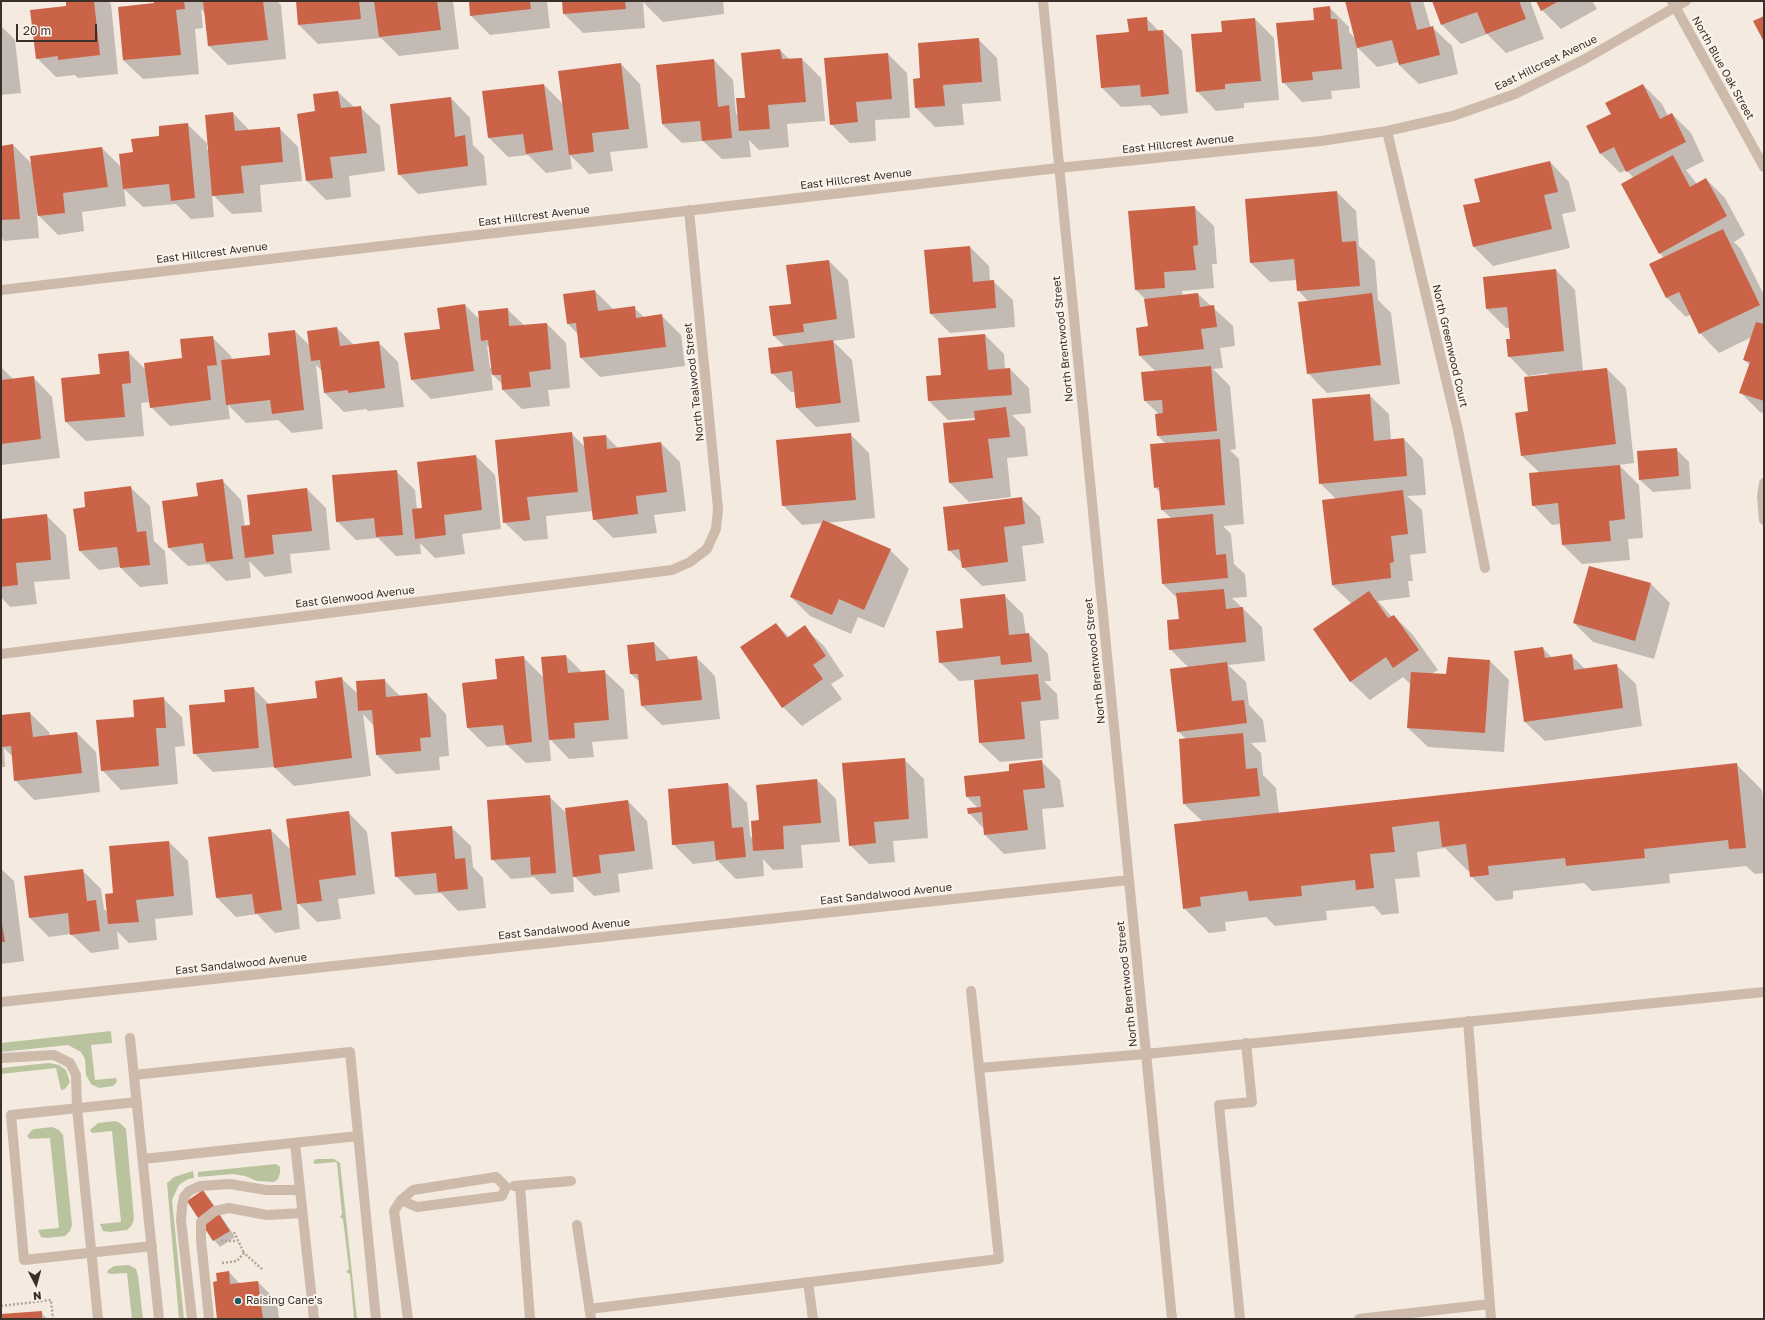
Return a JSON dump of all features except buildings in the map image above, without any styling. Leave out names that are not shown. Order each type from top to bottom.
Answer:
[{"type":"street","name":"North Brentwood Street","points":[[1043,1],[1058,168],[1172,1319]]},
{"type":"street","name":"East Hillcrest Avenue","points":[[1,290],[1058,168],[1321,141],[1387,131],[1453,116],[1515,94],[1585,59],[1673,4],[1686,1]]},
{"type":"street","name":"North Blue Oak Street","points":[[1673,4],[1764,167]]},
{"type":"street","name":"North Greenwood Court","points":[[1387,131],[1458,430],[1485,568]]},
{"type":"street","name":"North Tealwood Street","points":[[689,210],[718,509],[716,529],[707,549]]},
{"type":"street","points":[[1764,483],[1762,496],[1764,520]]},
{"type":"street","name":"East Glenwood Avenue","points":[[1,654],[672,570],[690,562],[707,549]]},
{"type":"street","name":"East Sandalwood Avenue","points":[[1,1002],[1129,880]]},
{"type":"street","points":[[577,1225],[590,1314],[808,1282],[999,1259],[970,991]]},
{"type":"street","points":[[979,1068],[1146,1054],[1764,992]]},
{"type":"street","points":[[1468,1021],[1491,1319]]},
{"type":"street","points":[[130,1038],[159,1319]]},
{"type":"street","points":[[1240,1319],[1219,1105],[1252,1102],[1246,1044]]},
{"type":"street","points":[[134,1075],[350,1052],[376,1319]]},
{"type":"street","points":[[1,1058],[54,1055],[70,1063],[76,1075],[77,1108],[98,1319]]},
{"type":"street","points":[[137,1102],[11,1115],[24,1260],[152,1246]]},
{"type":"street","points":[[143,1160],[358,1136]]},
{"type":"street","points":[[295,1143],[314,1319]]},
{"type":"street","points":[[408,1319],[394,1211],[402,1200],[413,1190],[496,1177],[506,1187],[571,1181]]},
{"type":"street","points":[[192,1319],[181,1220],[184,1197],[189,1191],[200,1186],[230,1184],[266,1190],[300,1190]]},
{"type":"street","points":[[520,1186],[530,1319]]},
{"type":"street","points":[[402,1200],[417,1207],[502,1196],[506,1187]]},
{"type":"street","points":[[209,1319],[201,1240],[201,1222],[215,1211],[229,1208],[267,1215],[302,1213]]},
{"type":"street","points":[[808,1282],[813,1319]]},
{"type":"street","points":[[1358,1319],[1490,1304]]},
{"type":"path","points":[[234,1232],[244,1253],[263,1270]]},
{"type":"path","points":[[219,1237],[222,1242],[238,1241]]},
{"type":"path","points":[[218,1263],[237,1261],[244,1253]]},
{"type":"path","points":[[1,1306],[51,1300],[53,1319]]},
{"type":"green space","points":[[111,1031],[112,1043],[91,1045],[95,1080],[116,1078],[117,1082],[113,1086],[99,1088],[91,1084],[86,1075],[85,1059],[81,1052],[68,1045],[1,1052],[1,1043]]},
{"type":"green space","points":[[49,1063],[59,1065],[66,1070],[70,1082],[65,1089],[61,1090],[56,1068],[1,1074],[1,1068]]},
{"type":"green space","points":[[115,1121],[120,1123],[126,1129],[134,1219],[132,1225],[127,1230],[110,1232],[103,1231],[100,1224],[121,1222],[112,1131],[92,1133],[90,1130],[98,1123]]},
{"type":"green space","points":[[52,1127],[59,1130],[63,1135],[72,1225],[70,1231],[65,1236],[47,1238],[41,1237],[38,1230],[59,1228],[50,1138],[30,1139],[27,1136],[32,1130]]},
{"type":"green space","points":[[316,1159],[334,1159],[340,1163],[357,1319],[354,1319],[350,1274],[346,1272],[349,1269],[343,1219],[340,1217],[342,1214],[337,1163],[315,1164],[313,1162]]},
{"type":"green space","points":[[276,1164],[280,1167],[280,1173],[278,1179],[274,1182],[257,1181],[245,1176],[233,1174],[198,1177],[198,1172]]},
{"type":"green space","points":[[193,1171],[194,1178],[188,1179],[179,1185],[172,1200],[184,1319],[179,1319],[167,1183],[174,1177]]},
{"type":"green space","points":[[129,1265],[136,1269],[138,1276],[143,1319],[132,1319],[127,1273],[107,1273],[108,1270],[114,1266]]},
{"type":"place","name":"Raising Cane's","points":[[238,1301]]}]
